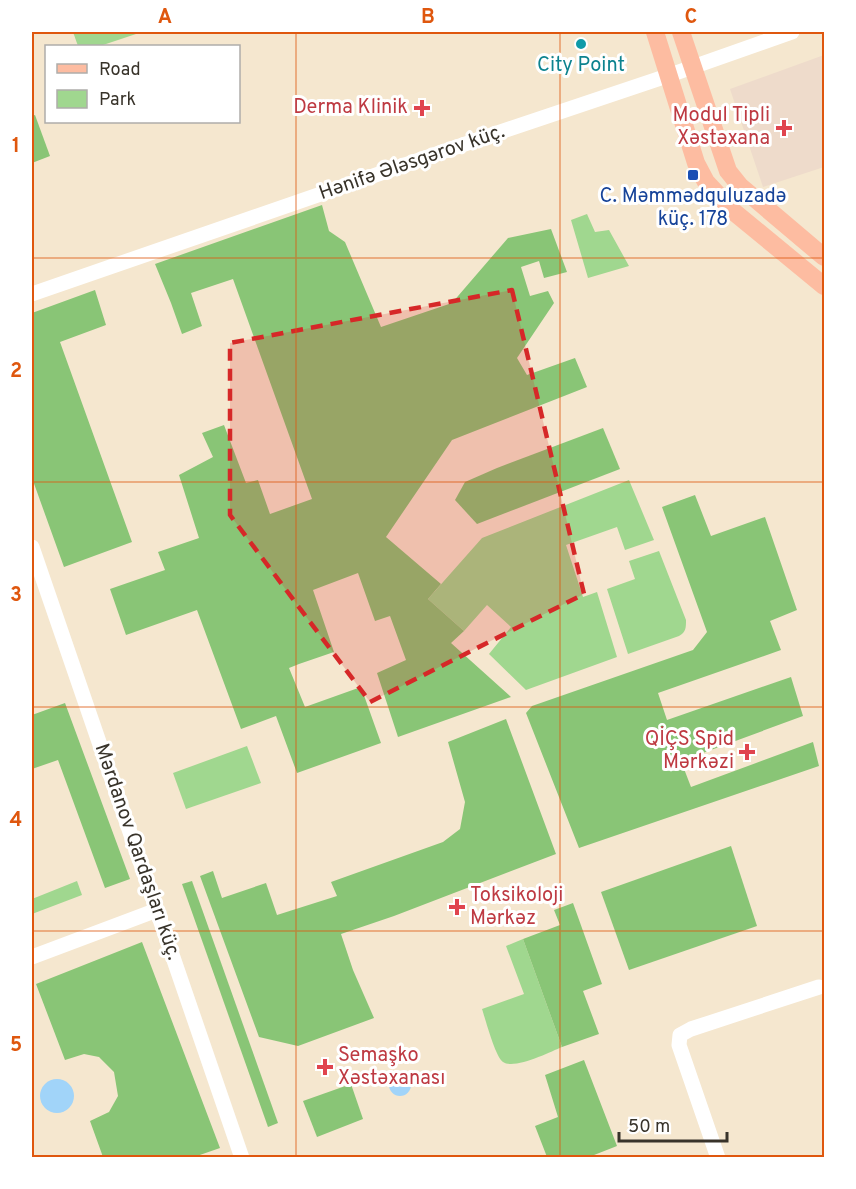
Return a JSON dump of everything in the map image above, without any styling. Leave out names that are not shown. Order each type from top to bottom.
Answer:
[{"type":"main road","points":[[656,32],[696,163],[706,182],[734,212],[825,286]]},
{"type":"main road","points":[[681,32],[728,171],[740,186],[762,206],[825,257]]},
{"type":"main road","points":[[745,221],[762,206]]},
{"type":"street","name":"Hənifə Ələsgərov küç.","points":[[32,294],[792,32]]},
{"type":"street","name":"Mərdanov Qardaşları küç.","points":[[32,547],[242,1158]]},
{"type":"street","points":[[32,957],[158,910]]},
{"type":"street","points":[[718,1158],[679,1045],[680,1035],[691,1029],[819,987]]},
{"type":"highlighted area","points":[[512,290],[584,594],[370,702],[230,515],[230,343]]},
{"type":"shaded area","name":"Modul Tipli Xəstəxana","points":[[824,55],[824,167],[763,187],[730,89]]},
{"type":"green space","points":[[73,32],[142,32],[103,45],[78,45]]},
{"type":"green space","points":[[35,115],[50,156],[32,163],[32,116]]},
{"type":"green space","points":[[322,205],[329,231],[345,242],[381,327],[452,303],[508,238],[551,229],[567,272],[544,278],[539,261],[521,267],[530,296],[548,291],[554,303],[517,358],[527,375],[575,358],[587,387],[452,440],[386,537],[441,584],[428,599],[464,631],[451,643],[511,697],[398,737],[377,673],[406,660],[390,616],[375,621],[358,573],[313,590],[334,652],[289,668],[305,707],[361,687],[381,743],[297,773],[276,716],[241,729],[197,610],[126,635],[110,589],[165,570],[158,552],[199,538],[179,475],[213,457],[202,433],[224,425],[246,483],[258,480],[270,514],[312,499],[233,279],[191,293],[202,326],[182,334],[155,264]]},
{"type":"green space","points":[[587,214],[595,232],[609,230],[629,266],[588,278],[571,220]]},
{"type":"green space","points":[[95,290],[106,325],[60,342],[132,542],[64,567],[32,478],[32,313]]},
{"type":"green space","points":[[603,428],[620,469],[477,524],[455,500],[465,482]]},
{"type":"green space","points":[[629,480],[654,540],[625,550],[617,527],[566,545],[583,597],[597,592],[617,657],[526,690],[489,654],[511,627],[487,605],[464,631],[428,599],[482,538]]},
{"type":"green space","points":[[695,495],[711,536],[765,517],[797,610],[770,621],[781,650],[658,693],[667,720],[791,677],[803,716],[681,761],[691,787],[813,742],[819,766],[579,848],[526,713],[532,706],[693,650],[707,632],[662,507]]},
{"type":"green space","points":[[659,551],[686,620],[685,630],[679,636],[628,654],[607,589],[635,579],[629,561]]},
{"type":"green space","points":[[65,703],[130,879],[105,888],[58,760],[32,769],[32,715]]},
{"type":"green space","points":[[506,719],[556,854],[341,934],[353,970],[374,1018],[298,1046],[259,1037],[200,876],[213,871],[222,898],[266,883],[277,915],[337,896],[331,882],[443,842],[460,829],[465,802],[448,742]]},
{"type":"green space","points":[[247,746],[261,783],[186,809],[173,773]]},
{"type":"green space","points":[[731,846],[757,926],[629,970],[601,892]]},
{"type":"green space","points":[[77,881],[82,895],[32,914],[32,899]]},
{"type":"green space","points":[[192,881],[278,1123],[268,1127],[182,884]]},
{"type":"green space","points":[[573,903],[602,984],[583,991],[599,1034],[562,1047],[523,939],[560,925],[554,910]]},
{"type":"green space","points":[[523,939],[562,1047],[532,1059],[508,1064],[503,1062],[497,1053],[482,1009],[524,994],[506,946]]},
{"type":"green space","points":[[142,942],[220,1148],[194,1157],[103,1157],[90,1121],[109,1112],[118,1096],[114,1072],[99,1057],[84,1054],[65,1060],[36,984]]},
{"type":"green space","points":[[584,1060],[617,1146],[589,1157],[547,1157],[535,1126],[558,1117],[545,1075]]},
{"type":"green space","points":[[351,1084],[363,1119],[317,1137],[303,1101]]},
{"type":"water","points":[[400,1074],[408,1077],[411,1085],[408,1093],[400,1096],[392,1093],[389,1085],[392,1077]]},
{"type":"water","points":[[57,1079],[69,1084],[74,1096],[69,1108],[57,1113],[45,1108],[40,1096],[45,1084]]},
{"type":"place","name":"City Point","points":[[581,44]]},
{"type":"place","name":"Derma Klinik","points":[[422,108]]},
{"type":"place","name":"Modul Tipli Xəstəxana","points":[[784,128]]},
{"type":"place","name":"C. Məmmədquluzadə küç. 178","points":[[693,175]]},
{"type":"place","name":"QİÇS Spid Mərkəzi","points":[[747,752]]},
{"type":"place","name":"Toksikoloji Mərkəz","points":[[457,907]]},
{"type":"place","name":"Semaşko Xəstəxanası","points":[[325,1067]]}]
